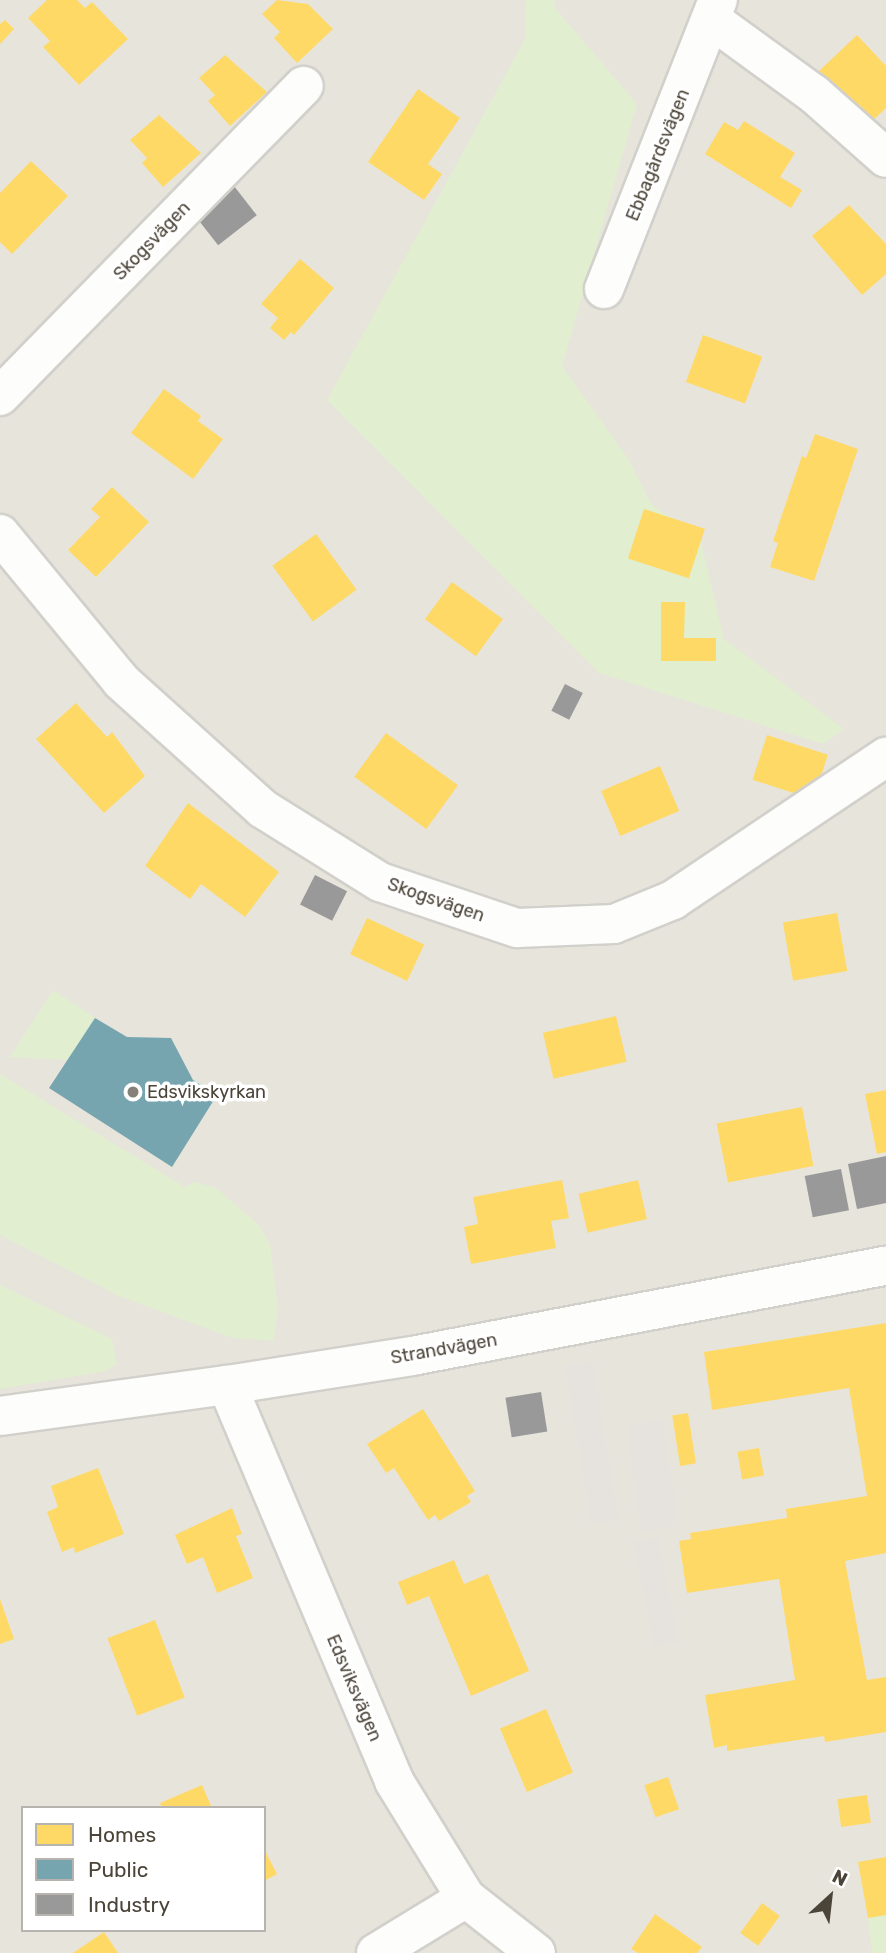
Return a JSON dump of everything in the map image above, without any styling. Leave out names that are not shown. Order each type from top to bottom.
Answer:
[{"type":"street","name":"Ebbagårdsvägen","points":[[604,289],[715,10],[886,158]]},
{"type":"street","name":"Skogsvägen","points":[[0,396],[304,86]]},
{"type":"street","name":"Skogsvägen","points":[[0,534],[121,681],[263,809],[380,882],[517,928],[614,925],[673,900],[882,760]]},
{"type":"street","name":"Strandvägen","points":[[0,1416],[412,1356],[886,1266]]},
{"type":"street","name":"Edsviksvägen","points":[[227,1385],[394,1781],[466,1898],[536,1953]]},
{"type":"street","points":[[376,1953],[466,1898]]},
{"type":"shaded area","points":[[0,0],[886,0],[886,1953],[0,1953]]},
{"type":"shaded area","points":[[593,1361],[618,1520],[591,1524],[565,1365]]},
{"type":"shaded area","points":[[662,1420],[679,1526],[642,1531],[625,1426]]},
{"type":"shaded area","points":[[658,1537],[678,1642],[654,1647],[633,1542]]},
{"type":"green space","points":[[526,0],[556,0],[554,7],[637,104],[562,366],[627,457],[652,505],[700,538],[724,639],[844,729],[823,744],[599,673],[327,400],[525,39]]},
{"type":"green space","points":[[53,990],[95,1018],[68,1060],[10,1057]]},
{"type":"green space","points":[[0,1074],[185,1187],[194,1182],[216,1188],[260,1226],[270,1245],[278,1309],[273,1341],[233,1338],[119,1296],[0,1235]]},
{"type":"green space","points":[[0,1285],[112,1339],[117,1364],[106,1371],[0,1389]]},
{"type":"green space","points":[[886,1915],[886,1953],[872,1953],[868,1918]]},
{"type":"building: Homes","points":[[47,0],[77,0],[85,8],[92,2],[128,39],[79,85],[43,47],[50,41],[28,18]]},
{"type":"building: Homes","points":[[277,0],[308,4],[333,29],[297,63],[274,38],[280,32],[262,14]]},
{"type":"building: Homes","points":[[5,20],[14,29],[0,44],[0,24]]},
{"type":"building: Homes","points":[[857,35],[886,66],[886,108],[869,124],[818,72]]},
{"type":"building: Homes","points":[[225,55],[267,92],[230,126],[208,101],[215,95],[199,78]]},
{"type":"building: Homes","points":[[418,89],[460,118],[428,164],[442,174],[424,200],[368,162]]},
{"type":"building: Homes","points":[[159,115],[201,153],[163,187],[142,163],[147,158],[130,140]]},
{"type":"building: Homes","points":[[744,121],[795,153],[780,177],[802,190],[791,208],[705,154],[724,122],[738,130]]},
{"type":"building: Homes","points":[[31,161],[68,196],[12,254],[0,242],[0,193]]},
{"type":"building: Homes","points":[[849,205],[886,244],[886,274],[862,295],[812,236]]},
{"type":"building: Homes","points":[[300,259],[334,288],[294,335],[291,332],[284,340],[270,328],[278,318],[261,304]]},
{"type":"building: Homes","points":[[703,335],[762,357],[745,404],[686,382]]},
{"type":"building: Homes","points":[[164,389],[201,416],[198,421],[223,439],[193,479],[131,433]]},
{"type":"building: Homes","points":[[815,434],[858,449],[814,581],[770,567],[778,543],[773,541],[802,456],[806,458]]},
{"type":"building: Homes","points":[[112,487],[149,522],[96,577],[68,550],[100,517],[91,509]]},
{"type":"building: Homes","points":[[644,509],[705,529],[689,578],[628,558]]},
{"type":"building: Homes","points":[[316,534],[357,590],[313,622],[272,566]]},
{"type":"building: Homes","points":[[452,582],[503,619],[476,656],[425,619]]},
{"type":"building: Homes","points":[[661,602],[685,602],[684,638],[716,638],[716,661],[661,661]]},
{"type":"building: Homes","points":[[76,703],[107,737],[112,732],[145,776],[104,813],[36,739]]},
{"type":"building: Homes","points":[[386,733],[458,785],[426,829],[354,777]]},
{"type":"building: Homes","points":[[767,735],[828,755],[813,799],[752,780]]},
{"type":"building: Homes","points":[[660,766],[679,811],[620,836],[601,791]]},
{"type":"building: Homes","points":[[188,803],[279,872],[245,917],[201,884],[190,899],[145,866]]},
{"type":"building: Homes","points":[[837,913],[847,971],[793,981],[783,923]]},
{"type":"building: Homes","points":[[367,918],[424,945],[407,981],[350,954]]},
{"type":"building: Homes","points":[[616,1016],[627,1062],[553,1079],[543,1033]]},
{"type":"building: Homes","points":[[886,1090],[886,1152],[877,1154],[865,1094]]},
{"type":"building: Homes","points":[[802,1107],[813,1166],[728,1182],[717,1124]]},
{"type":"building: Homes","points":[[562,1180],[569,1218],[551,1221],[556,1248],[471,1264],[464,1227],[478,1224],[473,1197]]},
{"type":"building: Homes","points":[[638,1180],[647,1219],[588,1233],[579,1194]]},
{"type":"building: Homes","points":[[886,1323],[886,1553],[845,1561],[867,1680],[886,1677],[886,1732],[825,1742],[824,1736],[727,1751],[727,1745],[714,1748],[705,1695],[795,1680],[779,1579],[687,1593],[679,1541],[691,1539],[690,1533],[787,1518],[786,1509],[867,1496],[849,1388],[712,1410],[704,1352]]},
{"type":"building: Homes","points":[[423,1409],[475,1491],[467,1496],[471,1502],[439,1521],[435,1515],[428,1520],[394,1468],[386,1473],[367,1444]]},
{"type":"building: Homes","points":[[688,1413],[696,1463],[680,1466],[672,1416]]},
{"type":"building: Homes","points":[[759,1448],[764,1476],[742,1479],[737,1452]]},
{"type":"building: Homes","points":[[98,1468],[124,1534],[75,1553],[74,1547],[62,1552],[47,1512],[58,1507],[51,1486]]},
{"type":"building: Homes","points":[[232,1508],[242,1534],[236,1536],[253,1578],[217,1593],[203,1557],[187,1564],[175,1535]]},
{"type":"building: Homes","points":[[454,1560],[464,1584],[488,1574],[529,1671],[471,1696],[429,1596],[407,1605],[398,1582]]},
{"type":"building: Homes","points":[[0,1599],[14,1639],[0,1644]]},
{"type":"building: Homes","points":[[155,1620],[185,1697],[137,1716],[107,1638]]},
{"type":"building: Homes","points":[[546,1709],[573,1773],[527,1792],[500,1729]]},
{"type":"building: Homes","points":[[668,1777],[679,1809],[655,1817],[644,1785]]},
{"type":"building: Homes","points":[[202,1785],[211,1806],[161,1806],[160,1803]]},
{"type":"building: Homes","points":[[867,1795],[871,1823],[841,1827],[837,1799]]},
{"type":"building: Homes","points":[[266,1853],[277,1874],[266,1880]]},
{"type":"building: Homes","points":[[886,1857],[886,1915],[868,1918],[858,1862]]},
{"type":"building: Homes","points":[[762,1903],[780,1916],[758,1946],[740,1933]]},
{"type":"building: Homes","points":[[655,1914],[702,1947],[697,1953],[638,1953],[631,1949]]},
{"type":"building: Homes","points":[[104,1932],[118,1953],[73,1953]]},
{"type":"building: Public","name":"Edsvikskyrkan","points":[[95,1018],[127,1037],[171,1038],[193,1080],[217,1095],[172,1167],[49,1088]]},
{"type":"building: Industry","points":[[234,186],[257,215],[218,245],[195,216]]},
{"type":"building: Industry","points":[[565,684],[583,693],[569,720],[551,711]]},
{"type":"building: Industry","points":[[315,875],[347,891],[332,921],[300,904]]},
{"type":"building: Industry","points":[[886,1156],[886,1203],[857,1209],[848,1164]]},
{"type":"building: Industry","points":[[841,1169],[849,1210],[813,1217],[805,1176]]},
{"type":"building: Industry","points":[[541,1392],[547,1432],[512,1437],[505,1398]]},
{"type":"place","name":"Edsvikskyrkan","points":[[133,1092]]}]
